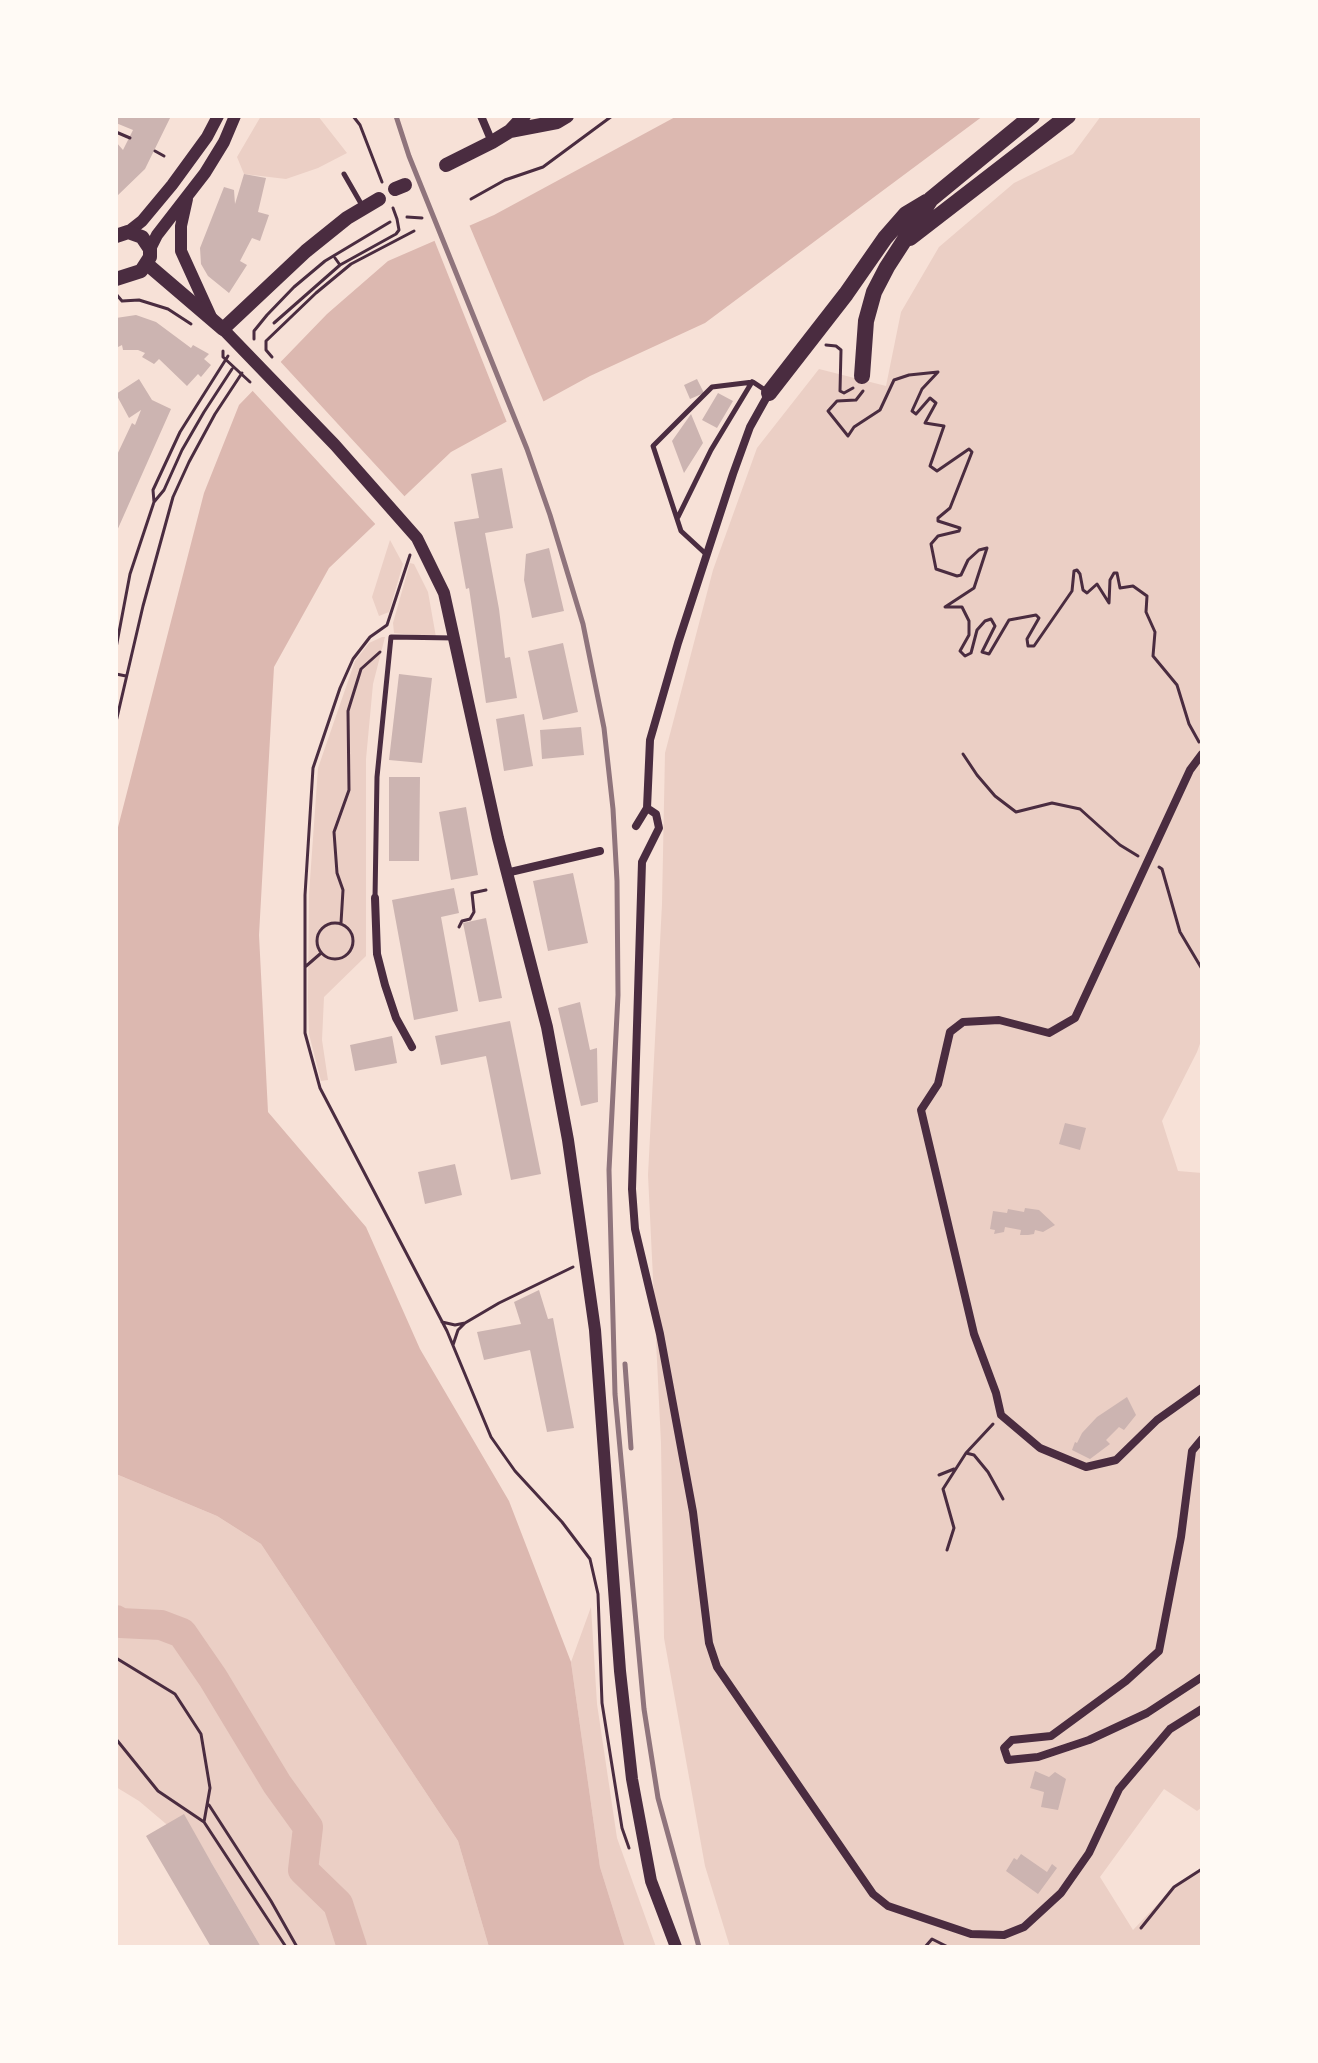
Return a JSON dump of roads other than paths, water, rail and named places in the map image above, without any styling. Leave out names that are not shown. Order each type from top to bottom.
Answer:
[{"type":"main road","points":[[446,165],[525,122],[557,122],[567,116]]},
{"type":"main road","points":[[769,393],[906,214],[931,199],[1032,116]]},
{"type":"main road","points":[[902,244],[1068,116]]},
{"type":"main road","points":[[122,234],[142,237],[149,257],[223,329],[306,251],[347,218],[379,199]]},
{"type":"main road","points":[[861,382],[866,321],[880,280],[931,199]]},
{"type":"main road","points":[[119,275],[141,271],[149,257]]},
{"type":"street","points":[[122,234],[142,221],[172,185],[207,137],[218,116]]},
{"type":"street","points":[[149,257],[157,235],[224,142],[235,116]]},
{"type":"street","points":[[481,116],[492,142]]},
{"type":"street","points":[[188,196],[181,226],[181,251],[211,317]]},
{"type":"street","points":[[223,329],[268,362],[417,538],[444,593],[506,873],[547,1027],[568,1140],[595,1330],[620,1671],[632,1779],[637,1791],[651,1881],[676,1947]]},
{"type":"street","points":[[636,826],[647,808],[650,740],[750,427],[769,393]]},
{"type":"street","points":[[1202,754],[1190,770],[1075,1018],[1049,1033],[999,1020],[963,1022],[950,1032],[938,1084],[921,1110],[974,1334],[993,1382],[1001,1415],[1040,1448],[1086,1467],[1116,1460],[1157,1420],[1202,1388]]},
{"type":"street","points":[[647,808],[656,814],[659,828],[642,862],[632,1189],[635,1229],[660,1334],[693,1512],[709,1643],[717,1667],[873,1894],[888,1906],[971,1934],[1004,1935],[1024,1927],[1061,1893],[1089,1853],[1119,1789],[1170,1729],[1202,1709]]},
{"type":"street","points":[[506,873],[600,851]]},
{"type":"street","points":[[375,898],[377,954],[396,1018],[412,1047]]},
{"type":"street","points":[[1202,1439],[1192,1451],[1181,1537],[1159,1651],[1126,1681],[1051,1736],[1012,1740],[1004,1748],[1008,1760],[1038,1757],[1089,1740],[1147,1713],[1202,1677]]},
{"type":"lane","points":[[525,122],[545,116]]},
{"type":"lane","points":[[344,174],[364,208]]},
{"type":"lane","points":[[707,555],[681,531],[653,446],[712,387],[753,382],[769,393]]},
{"type":"lane","points":[[677,519],[711,450],[753,382]]},
{"type":"lane","points":[[375,898],[377,777],[391,637],[456,637]]},
{"type":"waterway","points":[[116,1620],[120,1623],[161,1625],[182,1633],[277,1784],[308,1827],[303,1870],[338,1904],[352,1947]]},
{"type":"railway","points":[[396,116],[550,515],[583,624],[604,728],[617,881],[618,995],[609,1170],[615,1394],[644,1709],[658,1798],[699,1947]]},
{"type":"railway","points":[[625,1364],[631,1448]]}]
